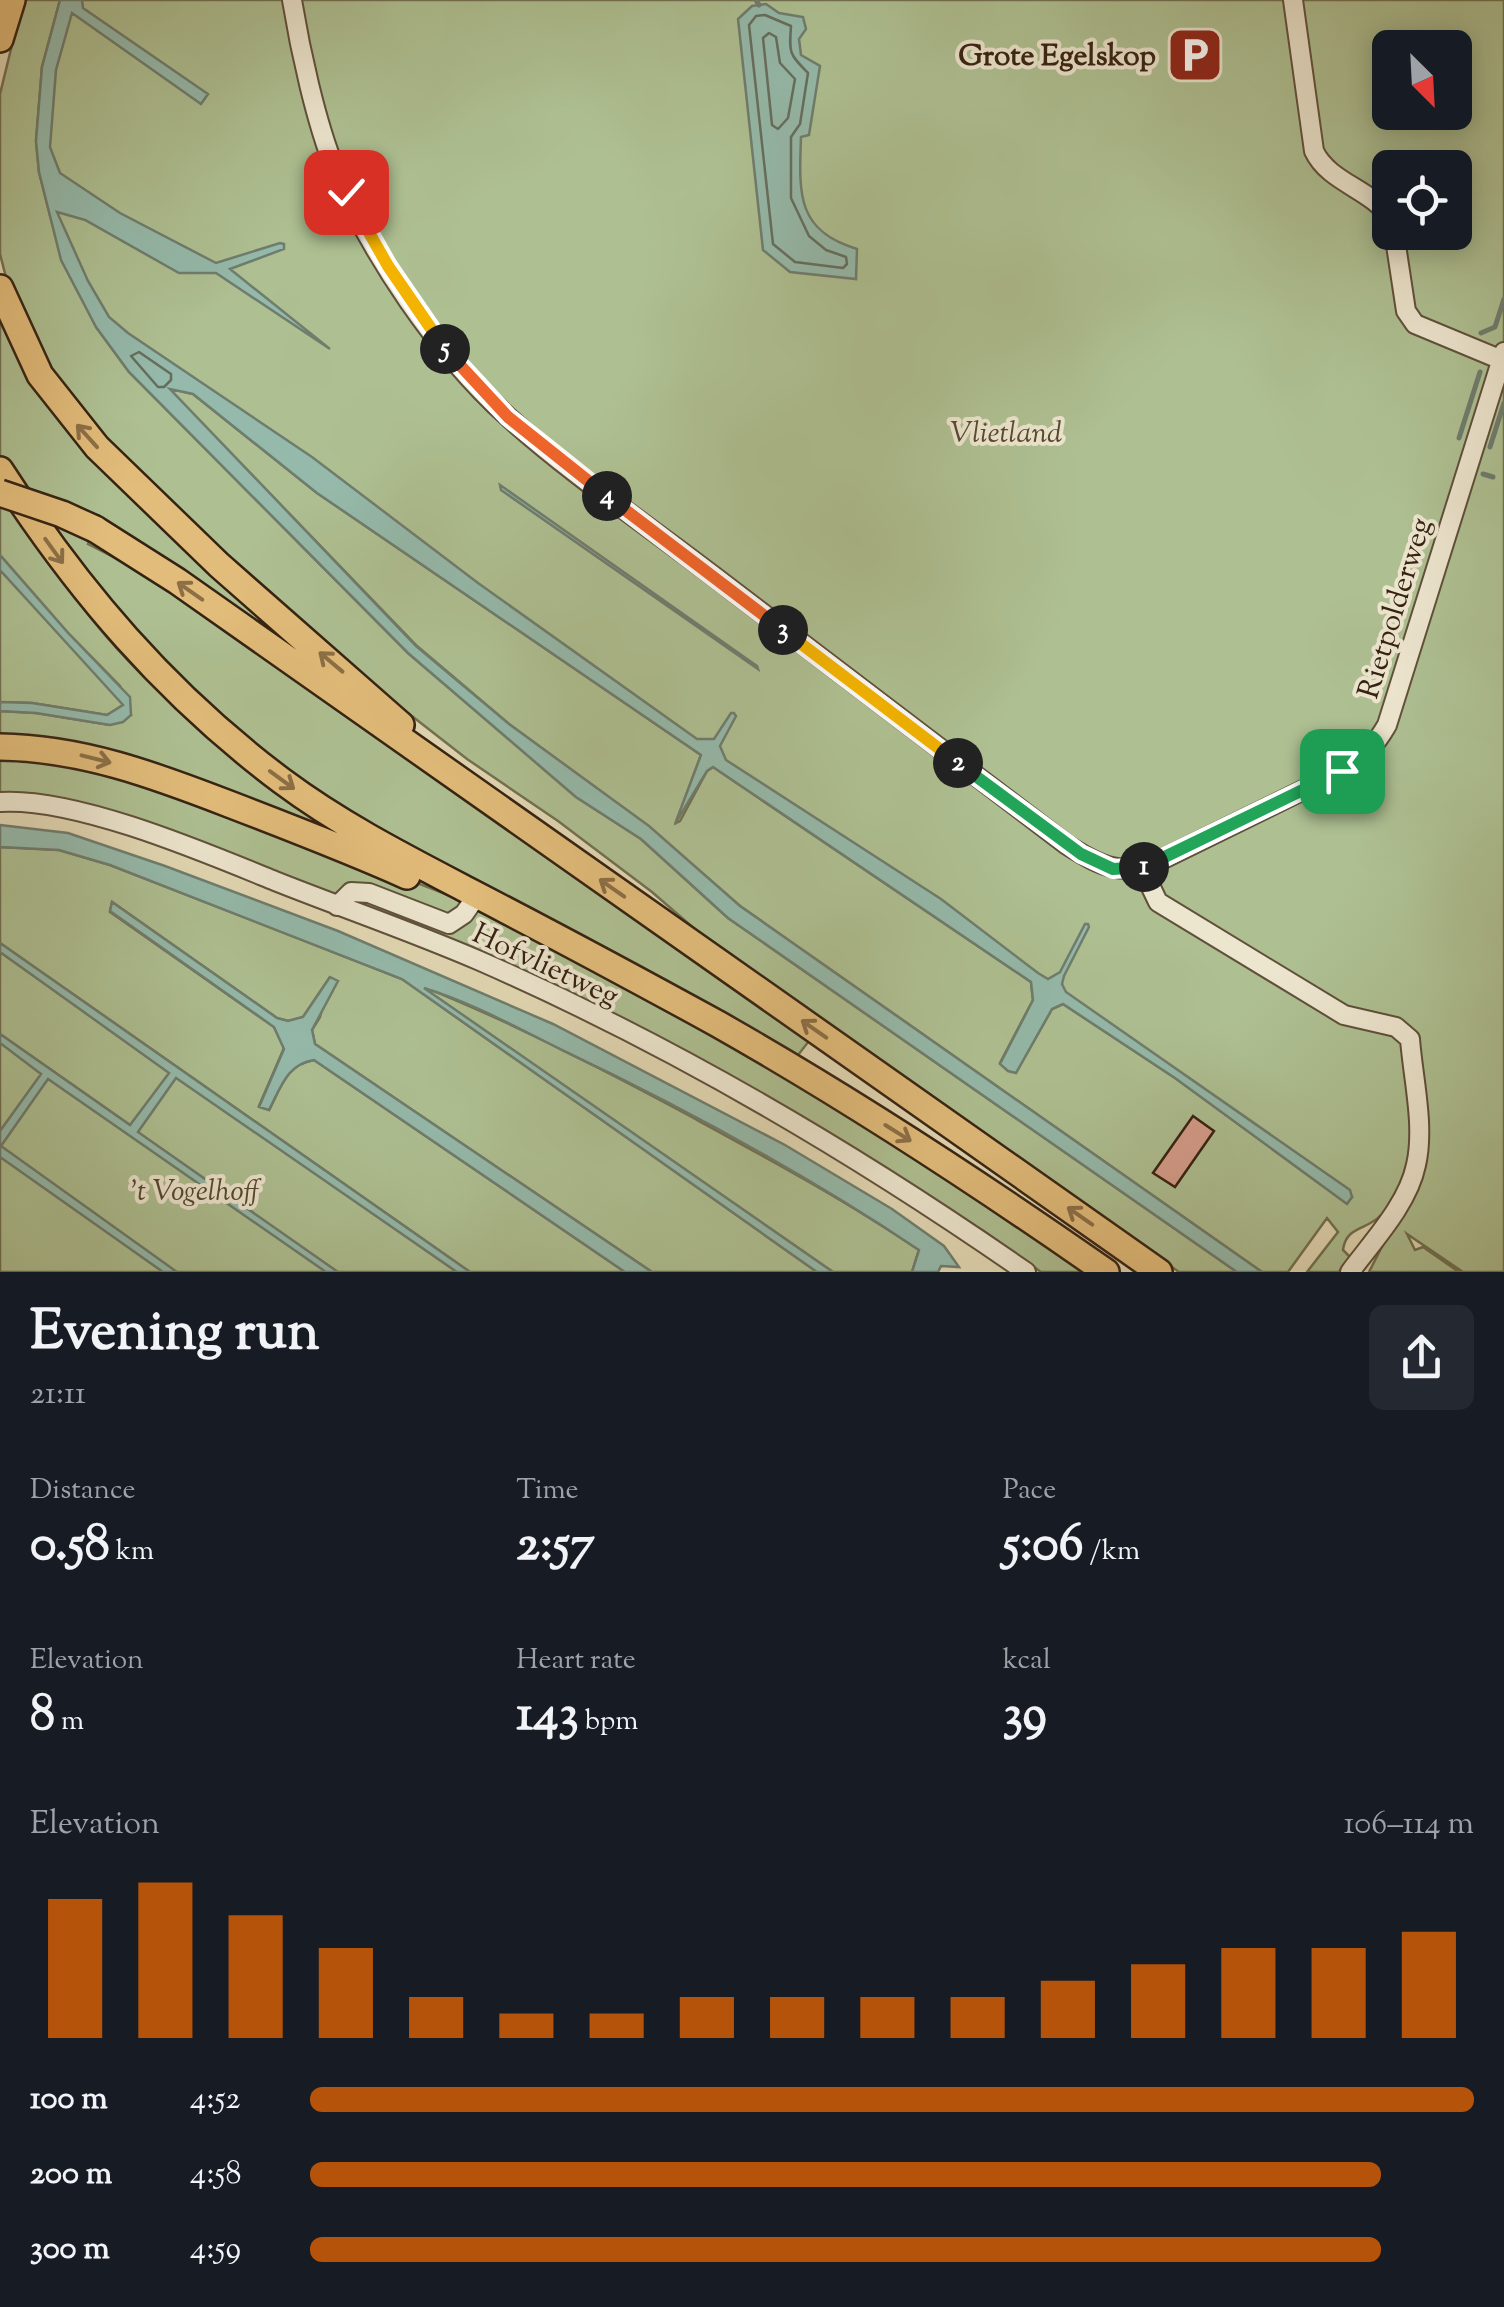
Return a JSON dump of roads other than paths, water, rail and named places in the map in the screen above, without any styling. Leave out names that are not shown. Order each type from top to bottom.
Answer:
[{"type":"highway","points":[[0,39],[12,0]]},
{"type":"highway","points":[[0,288],[40,374],[97,447],[219,565],[375,698],[453,775]]},
{"type":"highway","points":[[0,470],[37,528],[99,610],[152,667],[234,744],[285,783],[364,835],[814,1080],[1015,1208],[1106,1272]]},
{"type":"highway","points":[[0,494],[95,529],[177,581],[1160,1272]]},
{"type":"highway","points":[[0,747],[53,749],[124,766],[322,839],[584,954]]},
{"type":"street","points":[[292,0],[320,117],[346,192],[388,266],[451,358],[508,417],[1066,845],[1113,869],[1146,867],[1158,902],[1344,1015],[1396,1027],[1410,1039],[1419,1146],[1416,1168],[1408,1188],[1350,1272]]},
{"type":"street","points":[[1293,0],[1314,151],[1320,164],[1372,200]]},
{"type":"street","points":[[1397,250],[1406,311],[1415,324],[1503,357]]},
{"type":"street","name":"Rietpolderweg","points":[[1146,867],[1342,771],[1377,743],[1387,725],[1503,357]]},
{"type":"street","name":"Hofvlietweg","points":[[0,802],[84,812],[227,862],[480,961],[659,1048],[836,1146],[1026,1272]]},
{"type":"street","points":[[338,906],[351,892],[368,893],[448,924],[471,904]]},
{"type":"water","points":[[60,0],[82,0],[83,8],[208,94],[201,104],[72,13],[56,70],[50,147],[60,173],[120,213],[216,263],[284,244],[284,249],[230,269],[330,349],[216,273],[179,273],[85,220],[57,212],[109,317],[312,457],[478,583],[697,739],[714,739],[734,713],[736,716],[720,746],[726,760],[941,899],[1038,973],[1048,979],[1060,972],[1088,924],[1064,976],[1066,992],[1350,1190],[1352,1197],[1347,1204],[1175,1078],[1063,1004],[1052,1009],[1016,1073],[1008,1071],[1000,1064],[1033,1000],[1031,982],[713,767],[675,824],[701,755],[317,493],[193,394],[170,389],[416,646],[509,724],[649,826],[740,906],[1262,1272],[1237,1272],[728,918],[641,839],[576,797],[408,653],[129,372],[96,327],[61,260],[39,172],[36,141],[42,67]]},
{"type":"water","points":[[766,4],[779,13],[803,17],[806,29],[799,39],[801,55],[820,66],[809,135],[801,137],[802,192],[805,207],[822,232],[857,249],[856,279],[790,272],[763,250],[738,19],[752,6]]},
{"type":"water","points":[[500,485],[757,666],[758,669],[501,490]]},
{"type":"water","points":[[0,555],[130,697],[131,715],[123,722],[110,725],[0,711],[0,702],[32,703],[107,715],[123,705],[0,570]]},
{"type":"water","points":[[0,825],[68,833],[165,866],[338,931],[553,1024],[785,1145],[892,1209],[944,1246],[959,1267],[912,1272],[919,1250],[790,1169],[610,1073],[478,1009],[424,988],[833,1272],[817,1272],[402,979],[110,865],[59,850],[0,847]]},
{"type":"water","points":[[112,902],[277,1018],[288,1021],[303,1017],[330,977],[338,981],[312,1030],[315,1044],[652,1272],[625,1272],[314,1060],[291,1072],[269,1110],[259,1107],[284,1049],[274,1027],[110,911]]},
{"type":"water","points":[[0,943],[470,1272],[457,1272],[176,1078],[138,1132],[338,1272],[326,1272],[48,1079],[1,1146],[177,1272],[163,1272],[0,1157],[0,1131],[41,1074],[0,1043],[0,1034],[130,1125],[169,1073],[0,952]]},
{"type":"waterway","points":[[756,0],[759,5]]},
{"type":"waterway","points":[[1481,333],[1495,327],[1504,299]]},
{"type":"waterway","points":[[1459,438],[1480,372]]},
{"type":"waterway","points":[[1490,447],[1504,403]]},
{"type":"waterway","points":[[1483,474],[1493,477]]},
{"type":"place","name":"Grote Egelskop","points":[[1195,55]]},
{"type":"park label","name":"Vlietland","points":[[1006,432]]},
{"type":"park label","name":"'t Vogelhoff","points":[[195,1190]]}]
